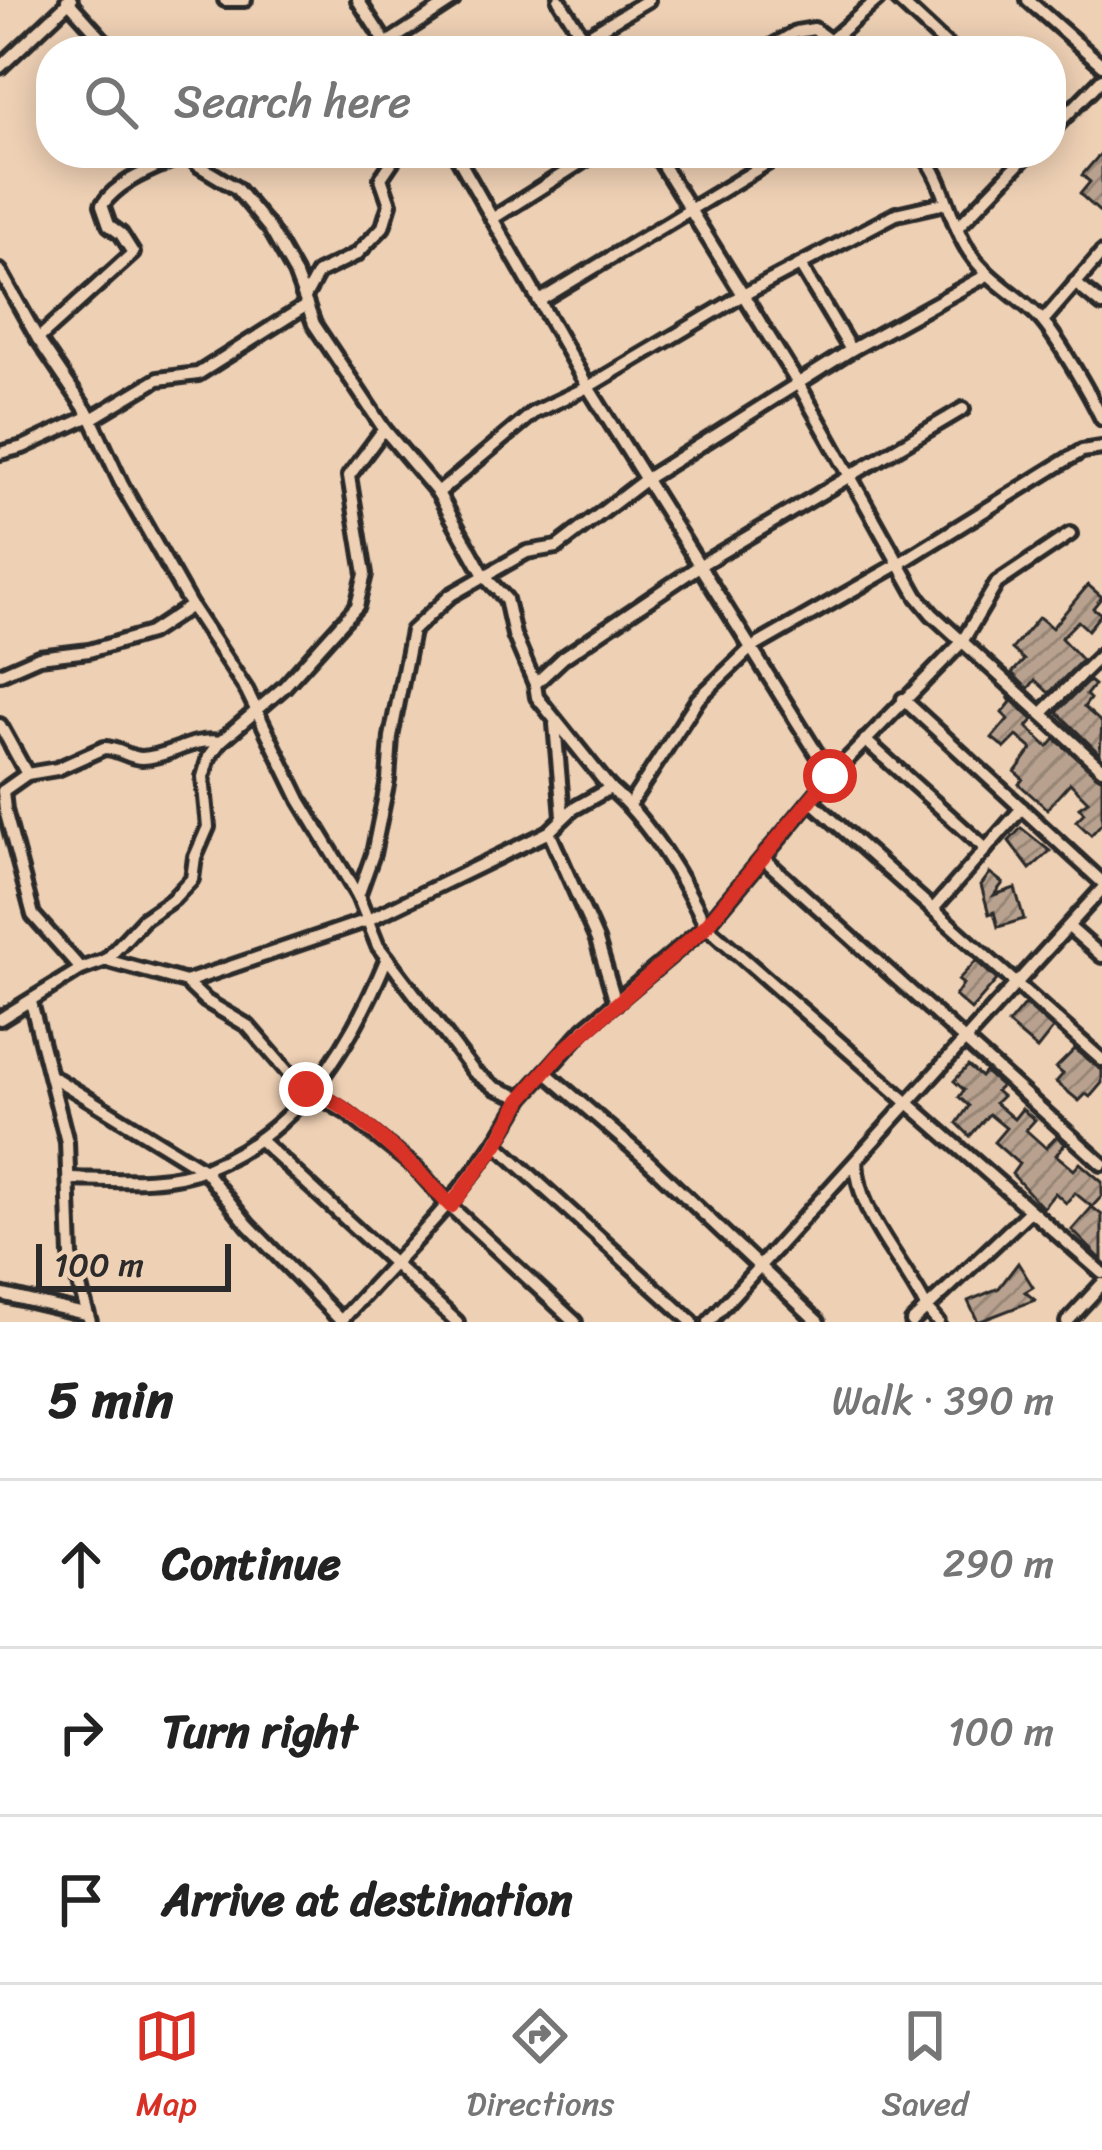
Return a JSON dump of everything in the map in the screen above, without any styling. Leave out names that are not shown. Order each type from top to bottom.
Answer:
[{"type":"street","points":[[225,0],[245,0]]},
{"type":"street","points":[[358,0],[377,36]]},
{"type":"street","points":[[402,36],[453,0]]},
{"type":"street","points":[[560,0],[583,36]]},
{"type":"street","points":[[587,36],[648,0]]},
{"type":"street","points":[[844,36],[878,0]]},
{"type":"street","points":[[898,0],[937,36]]},
{"type":"street","points":[[1028,0],[1102,65]]},
{"type":"street","points":[[0,67],[69,1],[99,36]]},
{"type":"street","points":[[789,36],[814,29],[822,36]]},
{"type":"street","points":[[1066,115],[1102,79]]},
{"type":"street","points":[[38,339],[133,253],[105,219],[103,205],[128,181],[155,168]]},
{"type":"street","points":[[203,168],[252,204],[296,273],[314,325],[384,430],[438,493],[485,578],[506,598],[537,697],[610,788],[630,804],[706,926],[1102,1273]]},
{"type":"street","points":[[0,453],[91,418],[158,379],[198,374],[306,301],[318,273],[343,263],[383,227],[390,204],[381,178],[388,168]]},
{"type":"street","points":[[463,168],[588,387],[830,776]]},
{"type":"street","points":[[492,219],[572,168]]},
{"type":"street","points":[[664,168],[799,386],[897,565],[932,614],[1102,769]]},
{"type":"street","points":[[538,301],[759,168]]},
{"type":"street","points":[[932,168],[957,228],[987,275],[1042,321],[1097,396],[1102,419]]},
{"type":"street","points":[[957,228],[1015,168]]},
{"type":"street","points":[[438,493],[516,424],[896,214],[945,202]]},
{"type":"street","points":[[1042,321],[1102,253]]},
{"type":"street","points":[[800,266],[851,350]]},
{"type":"street","points":[[0,271],[91,418],[122,485],[258,713],[387,958],[474,1072],[522,1098]]},
{"type":"street","points":[[358,896],[373,854],[412,631],[451,595],[527,553],[557,548],[646,479],[851,350],[987,275]]},
{"type":"street","points":[[1075,284],[1102,305]]},
{"type":"street","points":[[536,684],[564,657],[702,564],[963,409]]},
{"type":"street","points":[[0,1019],[81,969],[106,960],[144,919],[192,880],[194,857],[208,827],[205,766],[220,742],[258,713],[358,606],[365,574],[350,476],[384,430]]},
{"type":"street","points":[[630,804],[698,699],[750,649],[1067,459],[1102,448]]},
{"type":"street","points":[[53,1077],[204,1170],[248,1225],[341,1322],[451,1206],[497,1144],[522,1098],[571,1042],[706,926],[830,776],[962,642],[997,583],[1070,534]]},
{"type":"street","points":[[0,674],[39,657],[89,651],[150,633],[191,605]]},
{"type":"street","points":[[1042,713],[1102,654]]},
{"type":"street","points":[[709,1322],[1102,886],[903,699]]},
{"type":"street","points":[[555,720],[563,816]]},
{"type":"street","points":[[0,725],[27,774]]},
{"type":"street","points":[[81,969],[34,915],[2,790],[27,774],[57,769],[104,748],[138,758],[201,740],[220,742]]},
{"type":"street","points":[[865,740],[986,849]]},
{"type":"street","points":[[186,982],[368,920],[549,832],[563,816],[610,788]]},
{"type":"street","points":[[811,802],[1102,1060]]},
{"type":"street","points":[[934,908],[1022,808]]},
{"type":"street","points":[[549,832],[597,940],[616,1003]]},
{"type":"street","points":[[765,860],[1102,1164]]},
{"type":"street","points":[[1069,926],[1102,956]]},
{"type":"street","points":[[70,1179],[153,1180],[204,1170],[260,1140],[313,1090],[352,1036],[387,958]]},
{"type":"street","points":[[106,960],[186,982],[262,1038],[298,1084],[313,1090],[416,1168],[575,1322]]},
{"type":"street","points":[[31,1002],[53,1077],[70,1179],[71,1256],[88,1318]]},
{"type":"street","points":[[545,1072],[818,1322]]},
{"type":"street","points":[[260,1140],[457,1322]]},
{"type":"street","points":[[497,1144],[692,1322]]},
{"type":"street","points":[[856,1161],[863,1202],[926,1310],[938,1322]]},
{"type":"street","points":[[912,1322],[1030,1210]]},
{"type":"street","points":[[1067,1322],[1102,1284]]},
{"type":"street","points":[[0,1294],[88,1318]]},
{"type":"building","points":[[1102,152],[1102,214],[1080,194],[1090,182],[1082,175]]},
{"type":"building","points":[[1088,585],[1102,597],[1093,608],[1101,614],[1088,630],[1078,621],[1061,638],[1082,660],[1049,693],[1035,680],[1028,689],[1012,673],[1024,660],[1012,649],[1039,617],[1052,628]]},
{"type":"building","points":[[1089,681],[1094,685],[1084,707],[1102,723],[1100,754],[1057,712]]},
{"type":"building","points":[[1008,697],[1033,720],[1027,727],[1048,747],[1055,739],[1102,779],[1102,823],[1091,835],[1076,821],[1084,813],[1079,807],[1088,801],[1070,783],[1047,809],[1019,784],[1023,779],[1015,772],[1032,749],[1017,736],[1005,748],[992,738],[1008,719],[1002,713],[1011,702]]},
{"type":"building","points":[[1021,828],[1050,851],[1030,869],[1009,841]]},
{"type":"building","points":[[990,873],[1003,883],[994,895],[1015,888],[1024,919],[998,927],[981,885]]},
{"type":"building","points":[[976,961],[997,980],[971,1010],[955,996],[963,984],[958,980]]},
{"type":"building","points":[[1025,1004],[1053,1029],[1037,1049],[1008,1024]]},
{"type":"building","points":[[1075,1049],[1102,1070],[1102,1083],[1090,1097],[1086,1094],[1079,1101],[1056,1082],[1063,1074],[1056,1068]]},
{"type":"building","points":[[968,1066],[981,1077],[985,1072],[1001,1086],[996,1091],[1002,1096],[995,1103],[1014,1119],[1022,1109],[1035,1120],[1026,1130],[1046,1148],[1057,1136],[1065,1144],[1056,1155],[1074,1170],[1080,1163],[1102,1182],[1102,1196],[1092,1207],[1075,1193],[1066,1203],[1055,1193],[1043,1208],[1012,1174],[1019,1164],[994,1142],[1006,1128],[989,1114],[970,1136],[957,1123],[969,1106],[959,1097],[964,1090],[954,1081]]},
{"type":"building","points":[[1092,1207],[1102,1215],[1102,1260],[1072,1230]]},
{"type":"building","points":[[1018,1263],[1033,1287],[1025,1292],[1035,1300],[978,1322],[968,1301],[999,1288]]},
{"type":"route","points":[[306,1089],[346,1113],[416,1168],[451,1206],[497,1144],[522,1098],[560,1054],[706,926],[830,776]]}]
